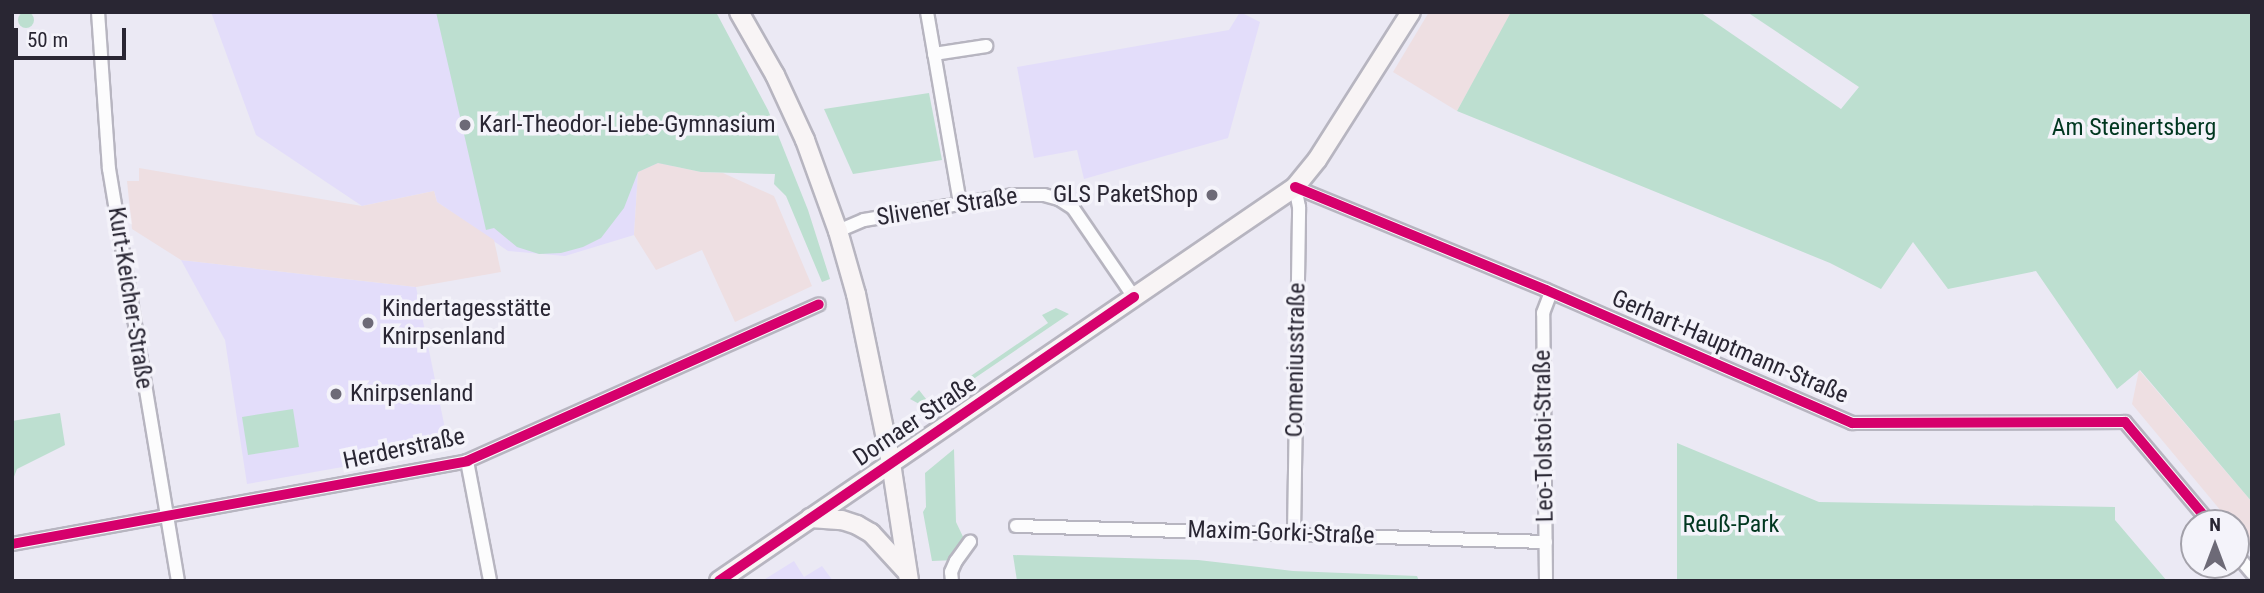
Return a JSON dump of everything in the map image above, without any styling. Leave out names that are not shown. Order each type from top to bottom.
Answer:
[{"type":"main road","points":[[739,12],[785,97],[838,231],[856,294],[891,463],[908,576]]},
{"type":"main road","name":"Dornaer Straße","points":[[719,581],[1295,187],[1317,160],[1410,12]]},
{"type":"main road","points":[[810,518],[857,524],[871,533],[908,576]]},
{"type":"street","name":"Kurt-Keicher-Straße","points":[[98,12],[109,169],[178,581]]},
{"type":"street","points":[[927,12],[960,204]]},
{"type":"street","points":[[934,54],[986,46]]},
{"type":"street","name":"Comeniusstraße","points":[[1294,534],[1299,207],[1295,187]]},
{"type":"street","name":"Gerhart-Hauptmann-Straße","points":[[1295,187],[1551,292],[1852,423],[2125,422],[2198,509]]},
{"type":"street","name":"Slivener Straße","points":[[838,231],[857,223],[960,204],[1014,195],[1044,195],[1059,199],[1073,208],[1134,297]]},
{"type":"street","name":"Leo-Tolstoi-Straße","points":[[1546,581],[1543,313],[1551,292]]},
{"type":"street","name":"Herderstraße","points":[[12,544],[467,461],[819,304]]},
{"type":"street","points":[[467,461],[490,581]]},
{"type":"street","name":"Maxim-Gorki-Straße","points":[[1016,526],[1546,542]]},
{"type":"street","points":[[952,581],[951,572],[956,561],[970,542]]},
{"type":"shaded area","name":"Karl-Theodor-Liebe-Gymnasium","points":[[211,12],[622,12],[703,161],[638,172],[634,235],[565,256],[508,251],[437,202],[434,191],[362,206],[256,135]]},
{"type":"shaded area","points":[[1240,12],[1260,22],[1228,138],[1084,179],[1077,150],[1034,158],[1017,67],[1229,30]]},
{"type":"shaded area","points":[[1429,12],[1512,13],[1457,111],[1393,72]]},
{"type":"shaded area","points":[[658,163],[701,172],[723,173],[774,196],[812,286],[735,322],[702,250],[656,270],[634,235],[638,172]]},
{"type":"shaded area","points":[[139,168],[362,206],[434,191],[437,202],[494,240],[501,272],[416,287],[181,260],[132,229],[127,181],[139,181]]},
{"type":"shaded area","name":"Knirpsenland","points":[[181,260],[416,287],[449,448],[247,484],[225,340]]},
{"type":"shaded area","points":[[2139,370],[2252,502],[2252,548],[2250,509],[2219,509],[2132,404]]},
{"type":"shaded area","points":[[794,561],[804,577],[822,566],[833,581],[762,581]]},
{"type":"green space","points":[[23,12],[29,12],[34,20],[32,26],[23,28],[18,23],[18,17]]},
{"type":"green space","points":[[436,12],[716,12],[768,110],[808,210],[830,279],[822,282],[786,196],[774,184],[775,174],[701,172],[658,163],[638,172],[624,208],[601,238],[583,247],[561,253],[539,254],[517,247],[494,228],[486,230]]},
{"type":"green space","name":"Am Steinertsberg","points":[[1511,12],[1700,12],[1841,109],[1859,87],[1747,12],[2252,12],[2252,502],[2140,370],[2117,389],[2036,271],[1948,289],[1913,242],[1881,289],[1830,263],[1457,111]]},
{"type":"green space","points":[[929,93],[942,160],[853,174],[824,109]]},
{"type":"green space","points":[[1056,308],[1069,314],[941,401],[923,406],[910,399],[919,390],[930,404],[1048,323],[1042,315]]},
{"type":"green space","points":[[293,409],[299,447],[248,455],[242,417]]},
{"type":"green space","points":[[60,413],[65,445],[17,469],[12,482],[12,421]]},
{"type":"green space","name":"Reuß-Park","points":[[1677,443],[1819,502],[2115,507],[2115,520],[2167,581],[1677,581]]},
{"type":"green space","points":[[954,449],[956,522],[965,541],[956,560],[932,561],[923,512],[926,507],[925,473]]},
{"type":"green space","points":[[1013,555],[1198,560],[1293,571],[1417,576],[1419,581],[1017,581]]},
{"type":"cycle path","points":[[1295,187],[1546,290],[1852,423],[2125,422],[2198,509]]},
{"type":"cycle path","points":[[719,581],[1134,297]]},
{"type":"cycle path","points":[[12,544],[467,461],[819,304]]},
{"type":"place","name":"Karl-Theodor-Liebe-Gymnasium","points":[[465,125]]},
{"type":"place","name":"GLS PaketShop","points":[[1212,195]]},
{"type":"place","name":"Kindertagesstätte Knirpsenland","points":[[368,323]]},
{"type":"place","name":"Knirpsenland","points":[[336,394]]}]
